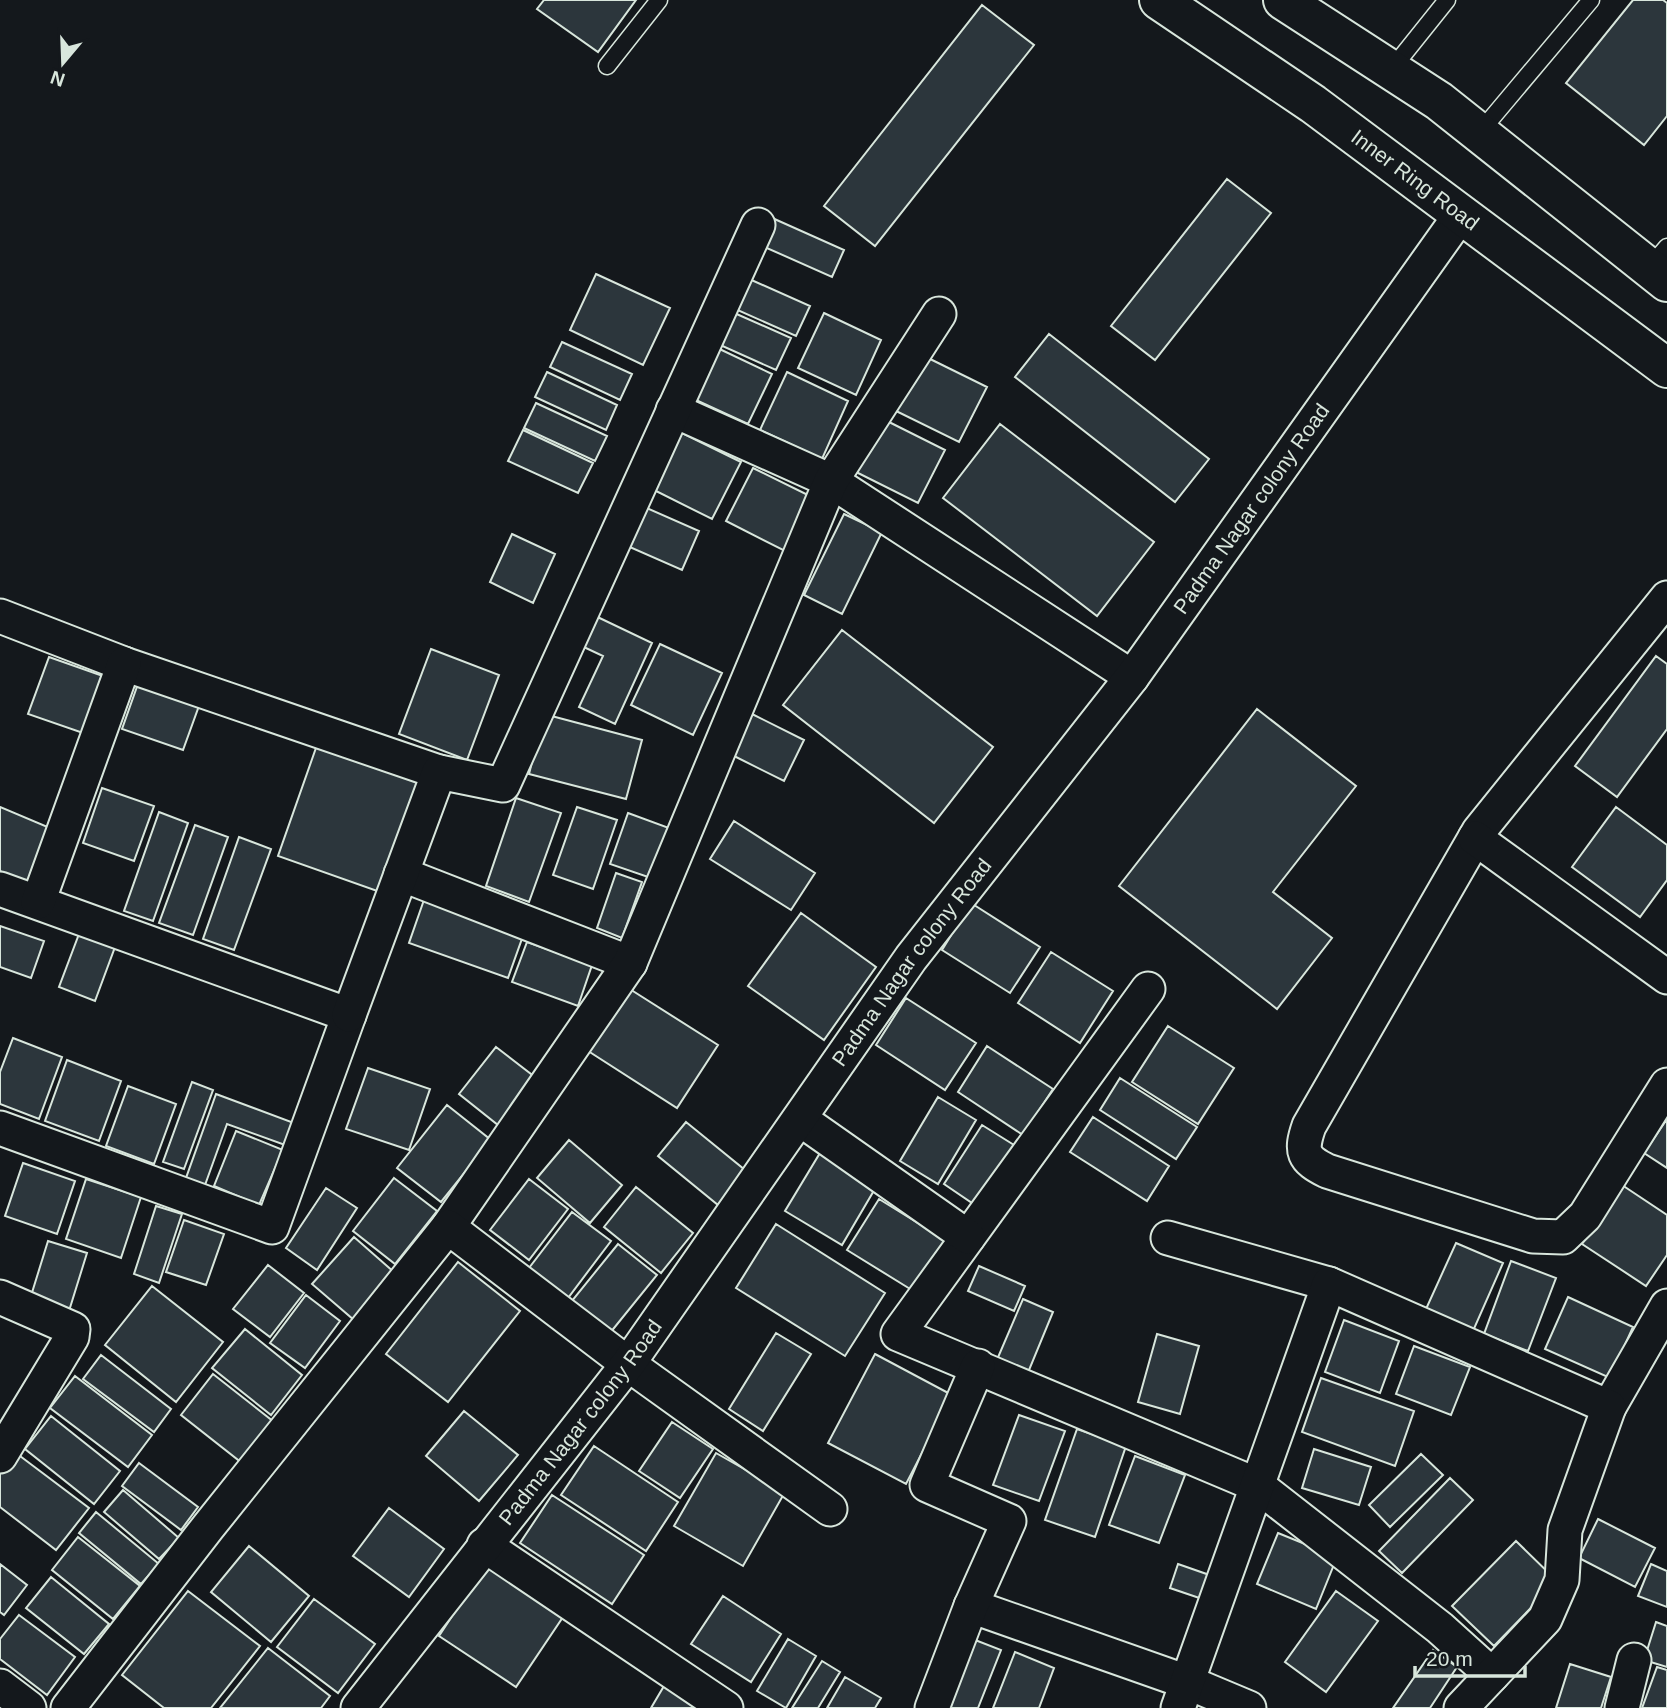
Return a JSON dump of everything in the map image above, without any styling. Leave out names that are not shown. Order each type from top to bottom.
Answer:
[{"type":"highway","name":"Inner Ring Road","points":[[1159,0],[1313,104],[1667,368]]},
{"type":"highway","points":[[1283,0],[1480,132],[1661,266]]},
{"type":"street","name":"Padma Nagar colony Road","points":[[364,1706],[485,1545],[628,1364],[911,958],[1132,677],[1462,213]]},
{"type":"street","points":[[0,616],[124,664],[439,772],[503,785],[758,225]]},
{"type":"street","points":[[68,1708],[208,1527],[448,1227],[630,963],[831,481],[939,314]]},
{"type":"street","points":[[673,410],[831,481],[1132,677]]},
{"type":"street","points":[[1667,598],[1475,838],[1309,1126],[1304,1140],[1304,1152],[1310,1162],[1327,1171],[1533,1236],[1563,1237],[1585,1216],[1667,1085]]},
{"type":"street","points":[[38,902],[124,664]]},
{"type":"street","points":[[0,1128],[272,1227],[439,772]]},
{"type":"street","points":[[1475,838],[1667,977]]},
{"type":"street","points":[[401,874],[630,963]]},
{"type":"street","points":[[0,889],[349,1015]]},
{"type":"street","points":[[1148,989],[898,1334],[1257,1485],[1440,1628],[1492,1675]]},
{"type":"street","points":[[800,1119],[968,1237]]},
{"type":"street","points":[[448,1227],[628,1364],[830,1509]]},
{"type":"street","points":[[1168,1238],[1328,1284],[1609,1408]]},
{"type":"street","points":[[1183,1695],[1328,1284]]},
{"type":"street","points":[[0,1297],[73,1329],[72,1337],[0,1456]]},
{"type":"street","points":[[1461,1708],[1545,1619],[1562,1580],[1565,1530],[1609,1408],[1667,1306]]},
{"type":"street","points":[[932,1708],[971,1606],[1009,1521],[927,1485],[978,1366]]},
{"type":"street","points":[[485,1545],[726,1708]]},
{"type":"street","points":[[971,1606],[1183,1695],[1249,1708]]},
{"type":"street","points":[[1622,1708],[1634,1660]]},
{"type":"street","points":[[0,1686],[29,1708]]},
{"type":"lane","points":[[607,66],[659,0]]},
{"type":"lane","points":[[1391,70],[1447,0]]},
{"type":"lane","points":[[1480,132],[1591,0]]},
{"type":"building","points":[[544,0],[636,0],[598,52],[537,9]]},
{"type":"building","points":[[1633,0],[1663,0],[1667,3],[1667,116],[1644,145],[1566,83]]},
{"type":"building","points":[[982,5],[1034,45],[875,246],[824,206]]},
{"type":"building","points":[[1227,179],[1271,213],[1155,360],[1111,326]]},
{"type":"building","points":[[770,217],[844,250],[832,277],[758,244]]},
{"type":"building","points":[[596,274],[670,308],[643,365],[570,330]]},
{"type":"building","points":[[738,274],[810,306],[796,336],[724,304]]},
{"type":"building","points":[[723,308],[791,338],[776,370],[709,340]]},
{"type":"building","points":[[824,313],[881,340],[856,395],[798,368]]},
{"type":"building","points":[[1049,334],[1209,459],[1175,502],[1015,377]]},
{"type":"building","points":[[562,342],[632,374],[620,400],[550,367]]},
{"type":"building","points":[[709,344],[772,374],[748,424],[685,395]]},
{"type":"building","points":[[922,355],[987,387],[959,442],[894,410]]},
{"type":"building","points":[[547,372],[617,405],[606,430],[535,397]]},
{"type":"building","points":[[787,372],[848,401],[822,459],[760,430]]},
{"type":"building","points":[[536,403],[607,436],[595,461],[524,428]]},
{"type":"building","points":[[881,418],[945,450],[918,503],[854,471]]},
{"type":"building","points":[[1000,424],[1154,542],[1097,616],[943,498]]},
{"type":"building","points":[[523,430],[593,463],[578,493],[508,461]]},
{"type":"building","points":[[678,431],[741,462],[712,519],[650,488]]},
{"type":"building","points":[[753,468],[816,499],[789,553],[726,521]]},
{"type":"building","points":[[633,502],[699,531],[682,570],[616,541]]},
{"type":"building","points":[[844,514],[882,532],[842,614],[804,595]]},
{"type":"building","points":[[512,534],[555,554],[533,603],[490,582]]},
{"type":"building","points":[[587,612],[652,643],[615,724],[579,707],[603,656],[573,642]]},
{"type":"building","points":[[842,630],[993,747],[934,823],[783,705]]},
{"type":"building","points":[[660,644],[722,673],[693,735],[631,705]]},
{"type":"building","points":[[431,649],[499,675],[467,760],[399,734]]},
{"type":"building","points":[[1656,656],[1667,664],[1667,729],[1617,797],[1575,766]]},
{"type":"building","points":[[49,657],[103,676],[83,733],[28,714]]},
{"type":"building","points":[[139,681],[200,703],[183,750],[122,729]]},
{"type":"building","points":[[1257,709],[1356,786],[1273,892],[1332,938],[1277,1009],[1119,886]]},
{"type":"building","points":[[544,714],[642,740],[626,799],[529,774]]},
{"type":"building","points":[[752,714],[804,740],[784,781],[732,755]]},
{"type":"building","points":[[317,745],[419,781],[380,892],[278,856]]},
{"type":"building","points":[[102,788],[154,806],[134,861],[83,843]]},
{"type":"building","points":[[516,798],[561,813],[529,902],[486,886]]},
{"type":"building","points":[[0,807],[50,828],[27,883],[0,871]]},
{"type":"building","points":[[577,807],[617,820],[593,889],[553,875]]},
{"type":"building","points":[[1616,807],[1667,845],[1667,880],[1640,917],[1572,867]]},
{"type":"building","points":[[159,812],[188,823],[153,921],[124,911]]},
{"type":"building","points":[[628,813],[669,828],[651,878],[610,864]]},
{"type":"building","points":[[734,821],[815,873],[791,910],[710,859]]},
{"type":"building","points":[[195,825],[228,837],[193,935],[159,923]]},
{"type":"building","points":[[239,837],[271,849],[234,950],[203,939]]},
{"type":"building","points":[[616,873],[642,882],[622,938],[597,928]]},
{"type":"building","points":[[425,897],[524,933],[508,978],[409,943]]},
{"type":"building","points":[[971,903],[1040,947],[1010,993],[942,950]]},
{"type":"building","points":[[801,913],[876,967],[824,1040],[748,986]]},
{"type":"building","points":[[0,926],[44,941],[31,978],[0,967]]},
{"type":"building","points":[[79,934],[115,947],[95,1001],[59,987]]},
{"type":"building","points":[[527,942],[592,965],[578,1006],[512,982]]},
{"type":"building","points":[[1051,952],[1113,991],[1080,1043],[1018,1003]]},
{"type":"building","points":[[625,986],[718,1045],[677,1108],[585,1049]]},
{"type":"building","points":[[906,998],[976,1043],[945,1090],[876,1045]]},
{"type":"building","points":[[1168,1026],[1234,1068],[1198,1124],[1132,1082]]},
{"type":"building","points":[[13,1038],[62,1057],[39,1119],[0,1104],[0,1072]]},
{"type":"building","points":[[987,1046],[1053,1089],[1023,1135],[958,1092]]},
{"type":"building","points":[[496,1047],[540,1081],[503,1129],[459,1094]]},
{"type":"building","points":[[67,1060],[121,1081],[99,1141],[45,1121]]},
{"type":"building","points":[[368,1068],[430,1089],[409,1150],[346,1129]]},
{"type":"building","points":[[1120,1078],[1197,1127],[1176,1159],[1100,1110]]},
{"type":"building","points":[[192,1082],[213,1090],[184,1169],[163,1162]]},
{"type":"building","points":[[128,1086],[176,1104],[154,1164],[106,1146]]},
{"type":"building","points":[[216,1094],[294,1123],[285,1145],[227,1124],[205,1185],[186,1178]]},
{"type":"building","points":[[938,1097],[976,1120],[938,1184],[900,1161]]},
{"type":"building","points":[[447,1105],[491,1140],[441,1202],[397,1168]]},
{"type":"building","points":[[1093,1117],[1169,1166],[1147,1201],[1070,1152]]},
{"type":"building","points":[[1667,1119],[1667,1168],[1644,1153]]},
{"type":"building","points":[[686,1122],[745,1170],[718,1205],[658,1156]]},
{"type":"building","points":[[982,1125],[1014,1145],[975,1205],[944,1184]]},
{"type":"building","points":[[236,1131],[283,1150],[259,1205],[214,1186]]},
{"type":"building","points":[[569,1140],[622,1185],[590,1223],[537,1178]]},
{"type":"building","points":[[820,1153],[876,1187],[842,1245],[785,1211]]},
{"type":"building","points":[[23,1163],[75,1181],[57,1234],[5,1216]]},
{"type":"building","points":[[394,1178],[437,1211],[395,1264],[353,1231]]},
{"type":"building","points":[[86,1179],[141,1197],[121,1258],[66,1239]]},
{"type":"building","points":[[529,1179],[568,1209],[529,1260],[490,1230]]},
{"type":"building","points":[[1622,1185],[1667,1215],[1667,1255],[1646,1286],[1582,1244]]},
{"type":"building","points":[[636,1187],[693,1233],[661,1273],[604,1227]]},
{"type":"building","points":[[326,1188],[357,1208],[317,1270],[286,1248]]},
{"type":"building","points":[[879,1199],[947,1241],[915,1292],[847,1250]]},
{"type":"building","points":[[156,1206],[182,1214],[159,1283],[134,1274]]},
{"type":"building","points":[[572,1212],[611,1241],[568,1298],[529,1268]]},
{"type":"building","points":[[184,1220],[224,1234],[206,1285],[166,1272]]},
{"type":"building","points":[[776,1224],[885,1293],[845,1356],[736,1288]]},
{"type":"building","points":[[354,1237],[395,1273],[354,1320],[312,1284]]},
{"type":"building","points":[[48,1241],[87,1253],[69,1311],[30,1299]]},
{"type":"building","points":[[1456,1243],[1503,1263],[1473,1331],[1426,1309]]},
{"type":"building","points":[[618,1244],[657,1275],[610,1333],[571,1302]]},
{"type":"building","points":[[1511,1261],[1556,1278],[1528,1351],[1484,1334]]},
{"type":"building","points":[[458,1262],[520,1311],[448,1402],[386,1354]]},
{"type":"building","points":[[268,1265],[304,1293],[270,1337],[233,1309]]},
{"type":"building","points":[[979,1266],[1025,1286],[1014,1311],[968,1291]]},
{"type":"building","points":[[152,1286],[223,1342],[176,1402],[105,1345]]},
{"type":"building","points":[[306,1295],[340,1321],[305,1368],[270,1343]]},
{"type":"building","points":[[1568,1297],[1633,1327],[1610,1378],[1545,1349]]},
{"type":"building","points":[[1023,1299],[1053,1312],[1027,1375],[996,1362]]},
{"type":"building","points":[[1344,1320],[1399,1341],[1380,1393],[1325,1372]]},
{"type":"building","points":[[245,1329],[302,1375],[271,1415],[212,1368]]},
{"type":"building","points":[[776,1333],[811,1354],[763,1431],[729,1409]]},
{"type":"building","points":[[1157,1334],[1199,1346],[1180,1414],[1138,1402]]},
{"type":"building","points":[[1414,1346],[1470,1367],[1451,1415],[1396,1394]]},
{"type":"building","points":[[875,1354],[952,1395],[906,1484],[828,1443]]},
{"type":"building","points":[[101,1355],[171,1409],[154,1432],[83,1379]]},
{"type":"building","points":[[213,1374],[274,1422],[242,1463],[181,1415]]},
{"type":"building","points":[[75,1376],[152,1435],[128,1467],[50,1408]]},
{"type":"building","points":[[1321,1378],[1414,1411],[1395,1466],[1302,1432]]},
{"type":"building","points":[[464,1411],[518,1455],[479,1501],[426,1456]]},
{"type":"building","points":[[1019,1415],[1065,1431],[1039,1501],[993,1485]]},
{"type":"building","points":[[51,1416],[120,1471],[94,1504],[25,1449]]},
{"type":"building","points":[[672,1422],[713,1449],[680,1498],[639,1471]]},
{"type":"building","points":[[1077,1429],[1126,1446],[1095,1537],[1045,1520]]},
{"type":"building","points":[[594,1446],[678,1502],[646,1551],[561,1495]]},
{"type":"building","points":[[1314,1449],[1371,1467],[1359,1505],[1302,1488]]},
{"type":"building","points":[[16,1453],[89,1508],[56,1550],[0,1507],[0,1474]]},
{"type":"building","points":[[716,1453],[785,1492],[743,1566],[674,1526]]},
{"type":"building","points":[[1421,1454],[1443,1475],[1390,1527],[1369,1505]]},
{"type":"building","points":[[1135,1456],[1185,1475],[1159,1543],[1109,1525]]},
{"type":"building","points":[[139,1463],[198,1507],[181,1530],[122,1486]]},
{"type":"building","points":[[1450,1478],[1473,1500],[1402,1573],[1379,1551]]},
{"type":"building","points":[[123,1490],[179,1538],[159,1559],[104,1512]]},
{"type":"building","points":[[552,1495],[644,1555],[612,1604],[520,1543]]},
{"type":"building","points":[[389,1508],[444,1549],[409,1597],[353,1556]]},
{"type":"building","points":[[96,1512],[159,1564],[141,1584],[79,1533]]},
{"type":"building","points":[[1598,1519],[1655,1548],[1635,1587],[1579,1558]]},
{"type":"building","points":[[1278,1533],[1337,1557],[1316,1609],[1257,1584]]},
{"type":"building","points":[[78,1537],[140,1586],[113,1619],[52,1570]]},
{"type":"building","points":[[1516,1541],[1557,1581],[1494,1646],[1452,1606]]},
{"type":"building","points":[[249,1546],[309,1596],[271,1642],[211,1592]]},
{"type":"building","points":[[487,1563],[565,1614],[516,1687],[439,1636]]},
{"type":"building","points":[[0,1564],[27,1585],[4,1615],[0,1612]]},
{"type":"building","points":[[1178,1564],[1218,1578],[1211,1602],[1170,1588]]},
{"type":"building","points":[[1651,1564],[1667,1571],[1667,1607],[1638,1596]]},
{"type":"building","points":[[51,1577],[109,1624],[84,1654],[26,1608]]},
{"type":"building","points":[[188,1591],[260,1646],[211,1708],[164,1708],[122,1675]]},
{"type":"building","points":[[1336,1591],[1378,1621],[1326,1692],[1285,1662]]},
{"type":"building","points":[[723,1596],[781,1634],[751,1682],[691,1644]]},
{"type":"building","points":[[314,1599],[375,1644],[338,1693],[277,1647]]},
{"type":"building","points":[[19,1615],[75,1657],[47,1695],[0,1659],[0,1639]]},
{"type":"building","points":[[1656,1622],[1667,1626],[1667,1667],[1644,1660]]},
{"type":"building","points":[[970,1638],[1001,1650],[978,1708],[948,1708]]},
{"type":"building","points":[[788,1639],[816,1656],[786,1708],[757,1691]]},
{"type":"building","points":[[268,1648],[330,1696],[321,1708],[220,1708]]},
{"type":"building","points":[[1433,1650],[1457,1667],[1430,1708],[1393,1708]]},
{"type":"building","points":[[1015,1652],[1054,1668],[1039,1708],[993,1708]]},
{"type":"building","points":[[822,1661],[840,1672],[818,1708],[792,1708]]},
{"type":"building","points":[[1570,1664],[1611,1677],[1601,1708],[1556,1708]]},
{"type":"building","points":[[1657,1667],[1667,1670],[1667,1708],[1642,1708]]},
{"type":"building","points":[[845,1677],[881,1698],[875,1708],[827,1708]]},
{"type":"building","points":[[664,1686],[700,1708],[651,1708]]}]
